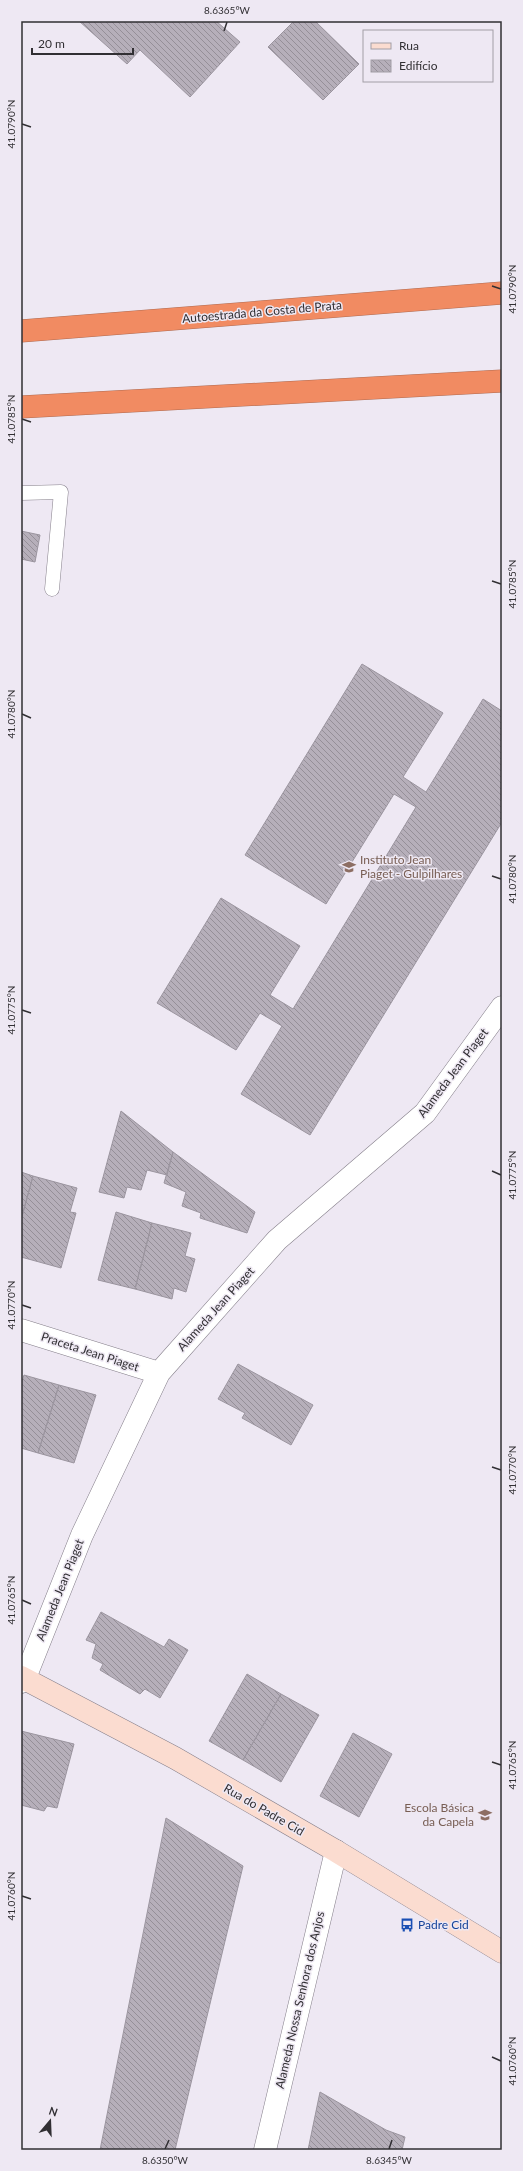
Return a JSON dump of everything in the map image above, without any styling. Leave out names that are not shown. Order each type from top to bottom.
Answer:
[{"type":"highway","name":"Autoestrada da Costa de Prata","points":[[21,331],[502,293]]},
{"type":"highway","points":[[21,407],[502,381]]},
{"type":"street","name":"Alameda Jean Piaget","points":[[22,1679],[82,1535],[159,1374],[277,1240],[425,1113],[502,1007]]},
{"type":"street","name":"Praceta Jean Piaget","points":[[21,1330],[159,1374]]},
{"type":"street","name":"Rua do Padre Cid","points":[[22,1679],[175,1758],[336,1851],[502,1952]]},
{"type":"street","name":"Alameda Nossa Senhora dos Anjos","points":[[265,2150],[336,1851]]},
{"type":"lane","points":[[21,493],[61,492],[52,589]]},
{"type":"building","points":[[79,21],[216,21],[240,42],[190,97],[140,50],[127,64]]},
{"type":"building","points":[[294,21],[315,21],[359,64],[323,100],[268,47]]},
{"type":"building","points":[[21,531],[40,535],[35,562],[21,559]]},
{"type":"building","points":[[362,664],[443,713],[403,777],[426,792],[483,699],[502,711],[502,822],[310,1135],[241,1094],[282,1026],[260,1013],[236,1050],[157,1003],[221,898],[300,946],[270,995],[293,1009],[416,807],[394,794],[326,904],[245,855]]},
{"type":"building","points":[[121,1111],[173,1152],[167,1175],[147,1170],[141,1190],[127,1187],[124,1198],[99,1192]]},
{"type":"building","points":[[173,1152],[255,1212],[247,1233],[200,1218],[201,1213],[182,1206],[186,1192],[164,1183]]},
{"type":"building","points":[[21,1172],[33,1176],[21,1220]]},
{"type":"building","points":[[33,1176],[77,1188],[70,1212],[76,1213],[61,1268],[21,1257],[21,1220]]},
{"type":"building","points":[[116,1212],[152,1223],[135,1289],[98,1280]]},
{"type":"building","points":[[152,1223],[191,1233],[185,1256],[195,1259],[186,1292],[174,1288],[172,1299],[135,1289]]},
{"type":"building","points":[[238,1364],[313,1405],[291,1445],[242,1418],[245,1413],[218,1399]]},
{"type":"building","points":[[24,1375],[59,1385],[38,1453],[21,1448],[21,1384]]},
{"type":"building","points":[[59,1385],[96,1395],[74,1463],[38,1453]]},
{"type":"building","points":[[101,1612],[164,1647],[169,1639],[188,1650],[160,1698],[145,1689],[140,1694],[100,1670],[103,1664],[92,1658],[96,1644],[86,1640]]},
{"type":"building","points":[[247,1674],[281,1694],[243,1760],[209,1741]]},
{"type":"building","points":[[281,1694],[319,1715],[281,1782],[243,1760]]},
{"type":"building","points":[[21,1731],[74,1744],[57,1808],[47,1806],[44,1811],[21,1805]]},
{"type":"building","points":[[353,1733],[392,1754],[359,1817],[320,1796]]},
{"type":"building","points":[[166,1818],[243,1866],[175,2150],[100,2150]]},
{"type":"building","points":[[320,2092],[386,2130],[405,2137],[402,2150],[308,2150]]},
{"type":"place","name":"Instituto Jean Piaget - Gulpilhares","points":[[349,867]]},
{"type":"place","name":"Escola Básica da Capela","points":[[485,1815]]},
{"type":"place","name":"Padre Cid","points":[[407,1925]]}]
